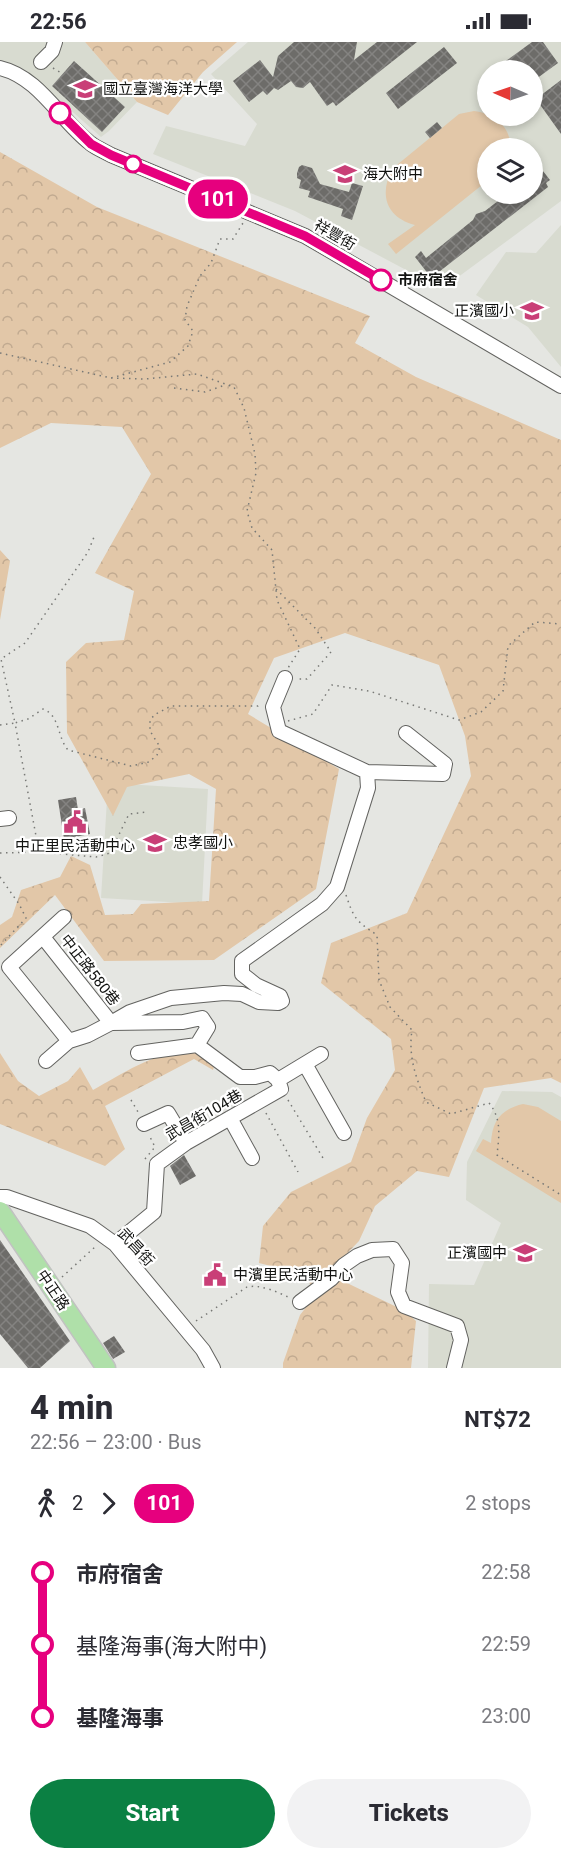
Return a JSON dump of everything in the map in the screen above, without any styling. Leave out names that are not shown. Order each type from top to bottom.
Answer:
[{"type":"main road","name":"中正路","points":[[0,1211],[106,1368]]},
{"type":"street","points":[[41,62],[52,51],[55,42]]},
{"type":"street","name":"祥豐街","points":[[0,68],[30,83],[91,144],[111,155],[305,236],[561,386]]},
{"type":"street","points":[[285,678],[273,706],[279,731],[368,772],[443,774],[445,764],[406,733]]},
{"type":"street","points":[[46,1061],[69,1041],[88,1035],[130,1012],[171,998],[224,993],[242,994],[259,1002],[278,1003],[282,1001],[280,996],[256,985],[242,974],[242,961],[322,904],[337,887],[368,788],[368,772]]},
{"type":"street","name":"中正路580巷","points":[[64,917],[9,967],[69,1041]]},
{"type":"street","name":"中正路580巷","points":[[44,937],[111,1023]]},
{"type":"street","points":[[111,1023],[183,1022],[202,1018],[208,1027],[197,1045]]},
{"type":"street","points":[[138,1053],[197,1045],[240,1077],[255,1077],[270,1073],[279,1084]]},
{"type":"street","name":"武昌街104巷","points":[[110,1241],[154,1212],[157,1164],[186,1143],[260,1101],[279,1084],[321,1054]]},
{"type":"street","points":[[305,1064],[344,1133]]},
{"type":"street","points":[[144,1124],[168,1113],[186,1143]]},
{"type":"street","points":[[230,1118],[252,1158]]},
{"type":"street","name":"武昌街","points":[[0,1197],[7,1197],[90,1226],[110,1241],[186,1328],[213,1368]]},
{"type":"street","points":[[300,1302],[357,1256],[372,1250],[393,1249],[402,1263],[398,1292],[404,1306],[457,1326],[461,1340],[454,1368]]},
{"type":"path","points":[[111,378],[170,362],[188,346],[194,331],[185,320],[186,306],[200,276],[212,263],[220,239],[233,239],[243,222],[246,211]]},
{"type":"path","points":[[0,353],[111,378],[145,379],[197,374],[234,387],[244,408],[255,454],[256,473],[247,511],[252,528],[272,550],[277,600],[300,649],[292,660],[285,678],[307,679],[331,652],[315,628],[276,589]]},
{"type":"path","points":[[174,388],[204,392],[226,385]]},
{"type":"path","points":[[39,852],[1,659],[26,643],[88,552],[94,537]]},
{"type":"path","points":[[278,725],[313,714],[332,686],[369,691],[459,720],[481,712],[503,691],[508,646],[535,622],[561,624]]},
{"type":"path","points":[[0,725],[28,719],[42,709],[46,709],[55,717],[62,743],[68,750],[131,766],[149,762],[157,755],[160,747],[150,731],[150,722],[154,715],[171,706],[258,706],[279,693]]},
{"type":"path","points":[[0,853],[39,852],[96,857],[110,853],[129,814],[147,812]]},
{"type":"path","points":[[0,877],[26,918],[0,946]]},
{"type":"path","points":[[346,896],[353,916],[377,935],[379,980],[390,1007],[412,1030],[410,1056],[426,1102],[451,1114],[489,1103],[496,1112],[500,1128],[497,1155],[561,1195]]},
{"type":"path","points":[[279,1084],[323,1158]]},
{"type":"path","name":"武昌街104巷","points":[[260,1101],[298,1172]]},
{"type":"path","points":[[51,1287],[110,1241]]},
{"type":"path","points":[[186,1328],[247,1287],[253,1286],[280,1293],[300,1302]]},
{"type":"shaded area","name":"國立臺灣海洋大學","points":[[0,42],[85,42],[137,102],[101,137],[31,75],[19,68],[0,62]]},
{"type":"shaded area","name":"海大附中","points":[[248,42],[561,42],[561,201],[442,289],[295,211],[153,154],[166,126],[245,146],[257,124],[211,74]]},
{"type":"shaded area","name":"正濱國小","points":[[561,225],[561,367],[528,327],[476,295],[506,252],[536,253]]},
{"type":"shaded area","name":"忠孝國小","points":[[108,783],[208,789],[202,904],[101,898]]},
{"type":"shaded area","name":"正濱國中","points":[[502,1091],[552,1092],[561,1097],[561,1368],[428,1368],[429,1284],[474,1285],[501,1223],[466,1200],[467,1162]]},
{"type":"green space","points":[[85,42],[237,42],[203,72],[168,115],[137,102]]},
{"type":"green space","points":[[477,111],[477,126],[503,126],[509,138],[477,138],[477,189],[396,254],[388,244],[415,225],[397,217],[388,204],[386,188],[392,169],[459,114]]},
{"type":"green space","points":[[0,152],[97,207],[370,316],[355,343],[416,377],[561,440],[561,1083],[551,1078],[484,1088],[449,1177],[417,1171],[375,1206],[359,1241],[335,1266],[347,1283],[405,1311],[416,1321],[411,1368],[283,1368],[300,1315],[315,1296],[306,1275],[259,1263],[263,1226],[291,1192],[351,1162],[367,1118],[395,1070],[391,1039],[321,983],[331,943],[407,913],[471,776],[465,736],[439,665],[345,633],[274,658],[248,714],[339,769],[316,889],[214,960],[104,961],[55,895],[0,948],[0,925],[12,917],[21,890],[60,877],[71,856],[90,865],[105,915],[133,914],[141,904],[209,901],[216,789],[189,774],[127,787],[113,816],[67,733],[66,662],[86,643],[124,640],[134,591],[95,573],[151,474],[122,427],[51,423],[0,448]]},
{"type":"green space","points":[[0,550],[10,561],[0,620]]},
{"type":"green space","points":[[0,1053],[18,1081],[39,1096],[68,1081],[80,1067],[93,1090],[130,1069],[170,1054],[198,1053],[216,1060],[213,1070],[194,1059],[105,1106],[125,1149],[105,1166],[0,1124]]},
{"type":"green space","points":[[523,1104],[538,1107],[561,1121],[561,1203],[476,1151],[483,1139],[491,1143],[493,1128],[503,1113]]},
{"type":"building","points":[[294,42],[357,42],[354,60],[377,42],[417,42],[336,106],[333,102],[327,106],[310,82],[303,88],[296,87],[291,81],[278,90],[274,88],[267,95],[263,91],[249,102],[233,81],[260,60],[273,77],[278,56]]},
{"type":"building","points":[[532,42],[543,42],[558,63],[543,74],[543,60],[507,60]]},
{"type":"building","points":[[444,47],[457,63],[398,109],[386,93]]},
{"type":"building","points":[[74,61],[125,107],[102,132],[52,86]]},
{"type":"building","points":[[561,80],[561,134],[543,109],[543,94]]},
{"type":"building","points":[[437,122],[442,128],[430,138],[425,132]]},
{"type":"building","points":[[302,165],[312,168],[320,184],[349,192],[352,183],[363,186],[352,220],[341,216],[343,209],[308,197],[310,191],[299,188],[301,180],[297,178],[297,173]]},
{"type":"building","points":[[543,171],[550,180],[546,183],[548,187],[543,191]]},
{"type":"building","points":[[494,204],[526,204],[435,275],[432,272],[429,275],[415,257],[421,251],[426,258],[473,220],[476,214]]},
{"type":"building","name":"中正里民活動中心","points":[[76,797],[78,810],[85,808],[90,834],[64,839],[58,800]]},
{"type":"building","points":[[184,1155],[196,1176],[180,1185],[170,1166]]},
{"type":"building","points":[[0,1240],[70,1341],[40,1368],[28,1368],[0,1334]]},
{"type":"building","points":[[114,1336],[125,1352],[113,1359],[103,1343]]},
{"type":"bus line","name":"101","points":[[60,113],[91,144],[111,155],[305,236],[381,280]]},
{"type":"place","name":"國立臺灣海洋大學","points":[[85,89]]},
{"type":"place","name":"海大附中","points":[[345,174]]},
{"type":"place","name":"市府宿舍","points":[[381,280]]},
{"type":"place","name":"正濱國小","points":[[532,311]]},
{"type":"place","name":"中正里民活動中心","points":[[75,822]]},
{"type":"place","name":"忠孝國小","points":[[155,843]]},
{"type":"place","name":"正濱國中","points":[[525,1253]]},
{"type":"place","name":"中濱里民活動中心","points":[[215,1275]]}]
